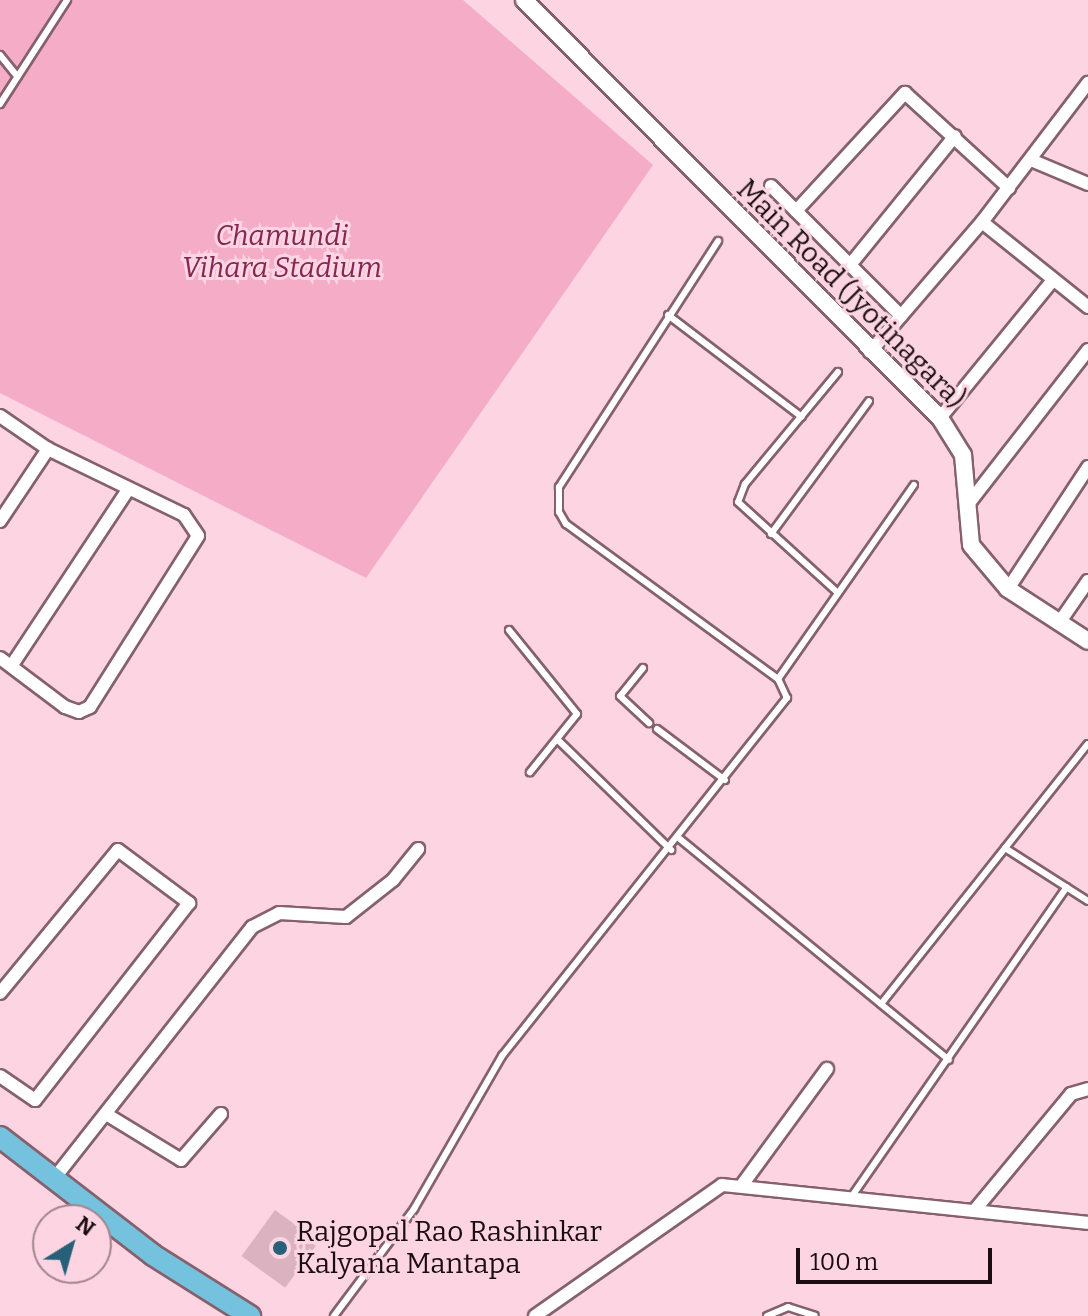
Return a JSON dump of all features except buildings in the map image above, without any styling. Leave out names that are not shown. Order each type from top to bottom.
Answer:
[{"type":"main road","points":[[0,1137],[153,1255],[250,1316]]},
{"type":"street","name":"Main Road (Jyotinagara)","points":[[524,0],[870,352],[940,418],[961,447],[971,545],[1008,589],[1088,641]]},
{"type":"street","points":[[870,352],[982,222],[1088,83]]},
{"type":"street","points":[[796,211],[905,93],[1009,188]]},
{"type":"street","points":[[850,265],[955,136]]},
{"type":"street","points":[[1031,160],[1088,184]]},
{"type":"street","points":[[771,186],[901,316]]},
{"type":"street","points":[[982,222],[1088,307]]},
{"type":"street","points":[[940,418],[1053,280]]},
{"type":"street","points":[[969,503],[1088,350]]},
{"type":"street","points":[[0,416],[48,449],[184,515],[198,536],[90,707],[65,707],[6,662],[128,490]]},
{"type":"street","points":[[0,521],[48,449]]},
{"type":"street","points":[[1008,589],[1088,467]]},
{"type":"street","points":[[1059,623],[1088,581]]},
{"type":"street","points":[[53,1180],[252,927],[279,913],[346,917],[393,880],[418,849]]},
{"type":"street","points":[[0,993],[118,850],[189,903],[35,1100],[2,1080]]},
{"type":"street","points":[[742,1185],[827,1069]]},
{"type":"street","points":[[974,1211],[1071,1094],[1088,1089]]},
{"type":"street","points":[[106,1114],[181,1160],[221,1114]]},
{"type":"street","points":[[535,1316],[710,1190],[742,1185],[1088,1223]]},
{"type":"lane","points":[[0,104],[67,0]]},
{"type":"lane","points":[[0,55],[18,77]]},
{"type":"lane","points":[[334,1316],[414,1209],[502,1056],[680,839],[787,698],[778,679],[566,524],[559,512],[559,487],[718,241]]},
{"type":"lane","points":[[668,315],[802,417]]},
{"type":"lane","points":[[838,372],[740,494],[741,509],[838,593]]},
{"type":"lane","points":[[771,534],[869,401]]},
{"type":"lane","points":[[778,679],[914,485]]},
{"type":"lane","points":[[509,630],[577,712],[530,772]]},
{"type":"lane","points":[[643,668],[620,696],[649,723]]},
{"type":"lane","points":[[657,729],[725,780]]},
{"type":"lane","points":[[558,740],[671,850]]},
{"type":"lane","points":[[881,1004],[1088,744]]},
{"type":"lane","points":[[680,839],[949,1060]]},
{"type":"lane","points":[[1005,848],[1088,901]]},
{"type":"lane","points":[[850,1199],[1067,887]]},
{"type":"lane","points":[[767,1316],[788,1307],[815,1316]]},
{"type":"green space","name":"Chamundi Vihara Stadium","points":[[0,0],[463,0],[653,165],[366,578],[0,393]]},
{"type":"place","name":"Rajgopal Rao Rashinkar Kalyana Mantapa","points":[[280,1248]]}]
